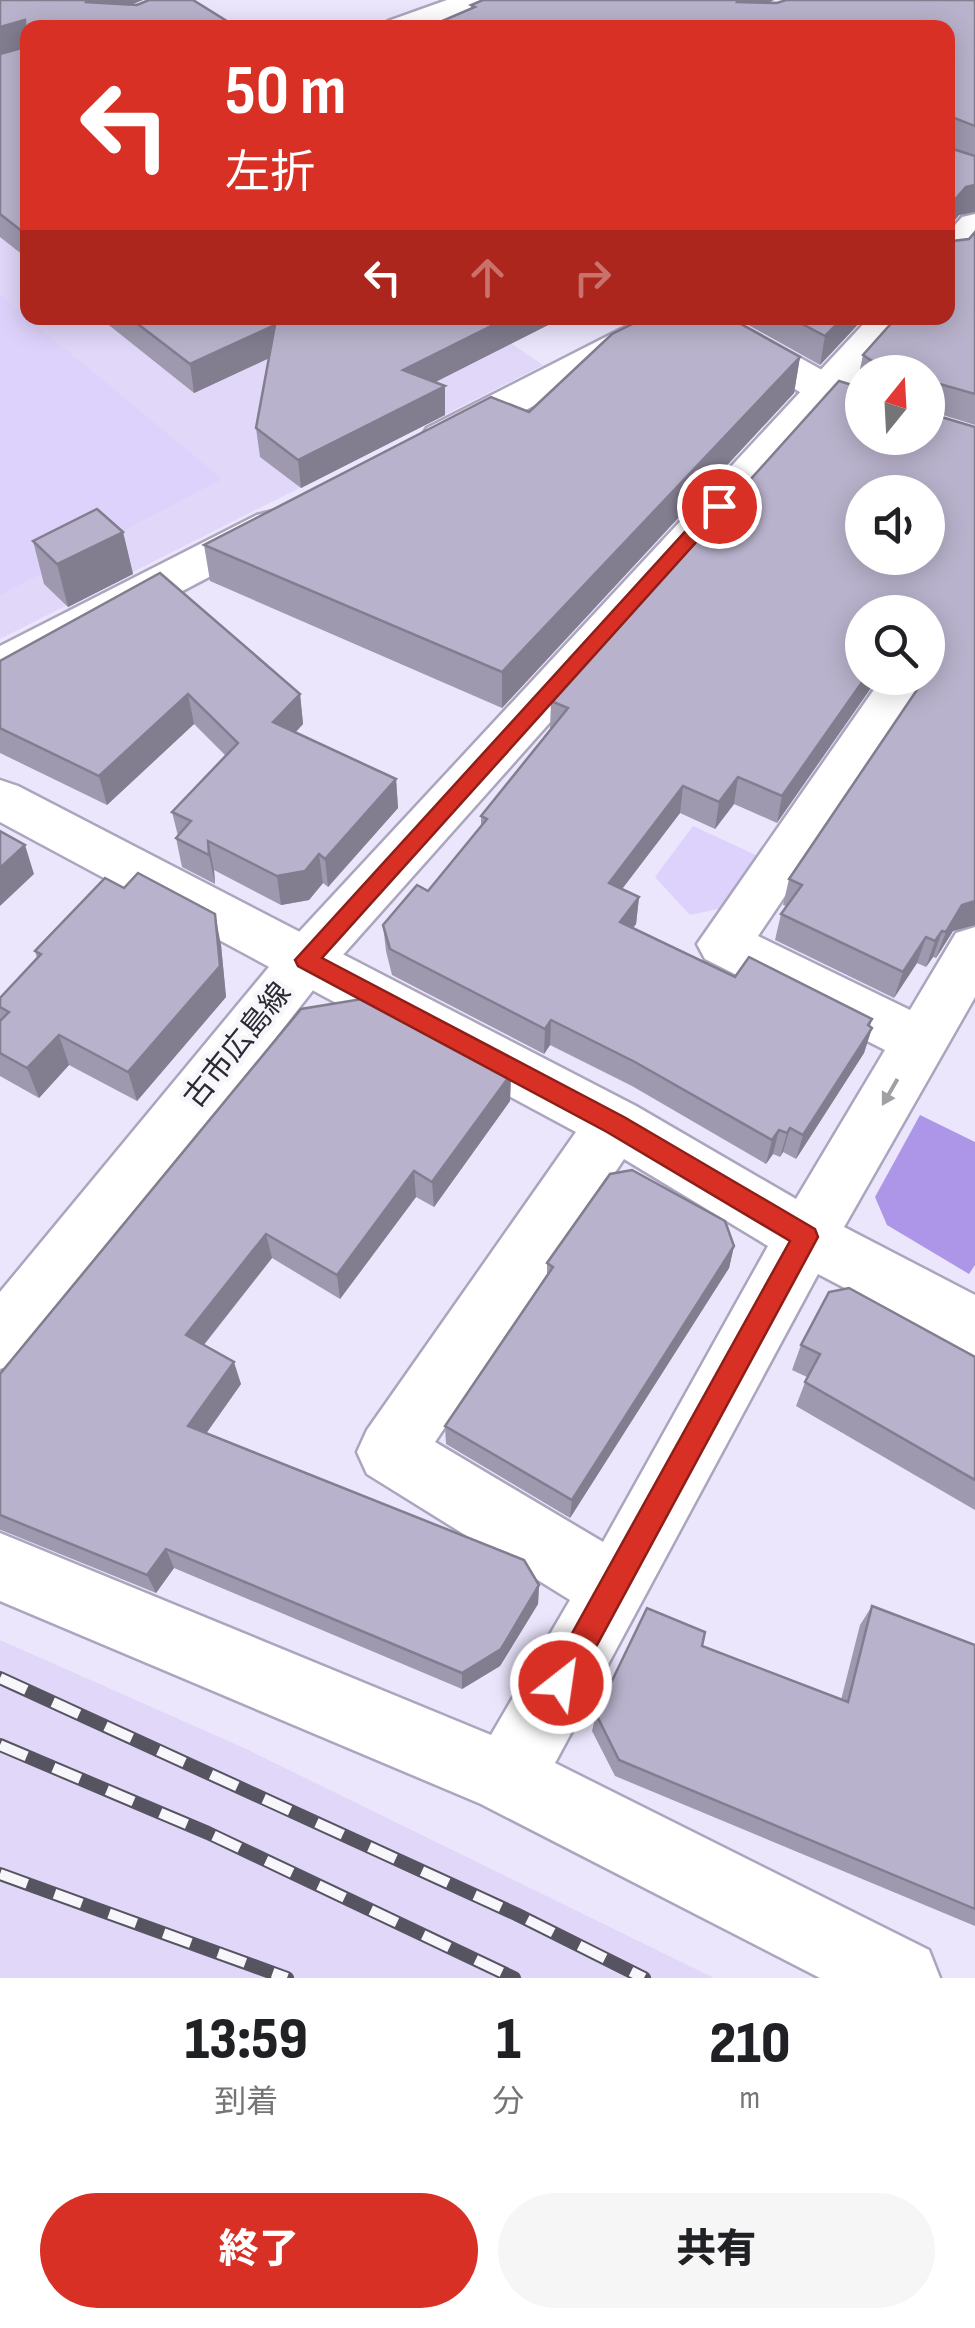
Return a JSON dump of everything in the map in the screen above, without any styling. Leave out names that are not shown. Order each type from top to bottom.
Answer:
[{"type":"street","points":[[422,20],[476,0]]},
{"type":"street","points":[[955,247],[975,224]]},
{"type":"street","points":[[407,455],[658,325]]},
{"type":"street","points":[[714,325],[844,396]]},
{"type":"street","name":"古市広島線","points":[[0,1340],[306,960],[844,396],[886,325]]},
{"type":"street","points":[[0,666],[301,510]]},
{"type":"street","points":[[895,695],[724,944],[920,1042]]},
{"type":"street","points":[[0,799],[615,1124],[806,1237],[975,1327]]},
{"type":"street","points":[[507,1778],[806,1237],[975,948]]},
{"type":"street","points":[[615,1124],[390,1452],[615,1588]]},
{"type":"street","points":[[0,1566],[507,1778],[901,1978]]},
{"type":"shaded area","points":[[20,71],[20,325],[483,325],[543,365],[0,639],[0,79]]},
{"type":"shaded area","points":[[0,295],[20,312],[20,325],[36,325],[222,479],[0,595]]},
{"type":"shaded area","points":[[693,826],[758,856],[722,908],[690,915],[655,877]]},
{"type":"shaded area","points":[[920,1115],[975,1142],[975,1265],[969,1274],[887,1225],[875,1197]]},
{"type":"shaded area","points":[[0,1640],[244,1748],[714,1978],[0,1978]]},
{"type":"building","points":[[0,0],[87,0],[137,5],[149,0],[193,0],[225,20],[20,20],[0,27]]},
{"type":"building","points":[[483,0],[975,0],[975,126],[955,118],[955,20],[445,20],[475,7],[471,5]]},
{"type":"building","points":[[20,48],[20,230],[0,214],[0,54]]},
{"type":"building","points":[[955,150],[975,156],[975,185],[966,187],[955,200]]},
{"type":"building","points":[[975,232],[975,394],[945,385],[945,355],[863,355],[890,325],[955,325],[955,241],[969,239]]},
{"type":"building","points":[[139,325],[275,325],[190,364]]},
{"type":"building","points":[[275,325],[493,325],[403,370],[445,386],[298,460],[256,428]]},
{"type":"building","points":[[631,325],[743,325],[800,357],[502,672],[204,545],[491,397],[529,412],[612,334]]},
{"type":"building","points":[[804,325],[836,325],[825,336]]},
{"type":"building","points":[[839,381],[845,383],[845,455],[945,455],[945,418],[975,427],[975,901],[962,905],[946,932],[942,931],[935,941],[926,937],[903,972],[781,914],[802,885],[789,879],[913,695],[945,695],[945,595],[845,595],[845,695],[853,695],[782,796],[738,777],[719,802],[683,786],[609,883],[639,897],[620,922],[735,977],[749,957],[872,1019],[868,1025],[872,1028],[803,1135],[790,1128],[787,1133],[779,1130],[772,1140],[635,1062],[551,1020],[545,1029],[390,949],[383,925],[417,885],[428,891],[487,819],[481,816],[568,708],[551,701]]},
{"type":"building","points":[[97,509],[123,532],[57,564],[33,541]]},
{"type":"building","points":[[160,573],[300,694],[273,722],[396,779],[325,859],[319,854],[305,871],[277,876],[208,841],[209,855],[176,838],[191,821],[172,812],[238,743],[188,694],[99,776],[0,728],[0,661]]},
{"type":"building","points":[[0,831],[25,845],[0,868]]},
{"type":"building","points":[[138,873],[215,914],[220,966],[128,1072],[59,1035],[27,1068],[0,1053],[0,1021],[9,1012],[0,1007],[0,998],[41,954],[35,951],[105,878],[124,888]]},
{"type":"building","points":[[368,998],[511,1074],[432,1182],[414,1171],[337,1275],[266,1234],[186,1335],[234,1362],[188,1426],[524,1560],[539,1585],[501,1649],[462,1673],[166,1549],[147,1575],[0,1515],[0,1374],[301,1009]]},
{"type":"building","points":[[632,1170],[725,1221],[734,1246],[572,1500],[445,1426],[553,1267],[547,1263],[610,1174]]},
{"type":"building","points":[[849,1288],[975,1357],[975,1480],[805,1382],[820,1354],[801,1345],[829,1292]]},
{"type":"building","points":[[872,1606],[975,1645],[975,1909],[619,1760],[596,1714],[647,1608],[705,1632],[702,1646],[848,1702]]},
{"type":"railway","points":[[0,1678],[516,1914],[644,1978]]},
{"type":"railway","points":[[0,1745],[208,1833],[514,1978]]},
{"type":"railway","points":[[0,1874],[287,1978]]},
{"type":"route","points":[[561,1683],[806,1237],[615,1124],[306,960],[719,506]]}]
